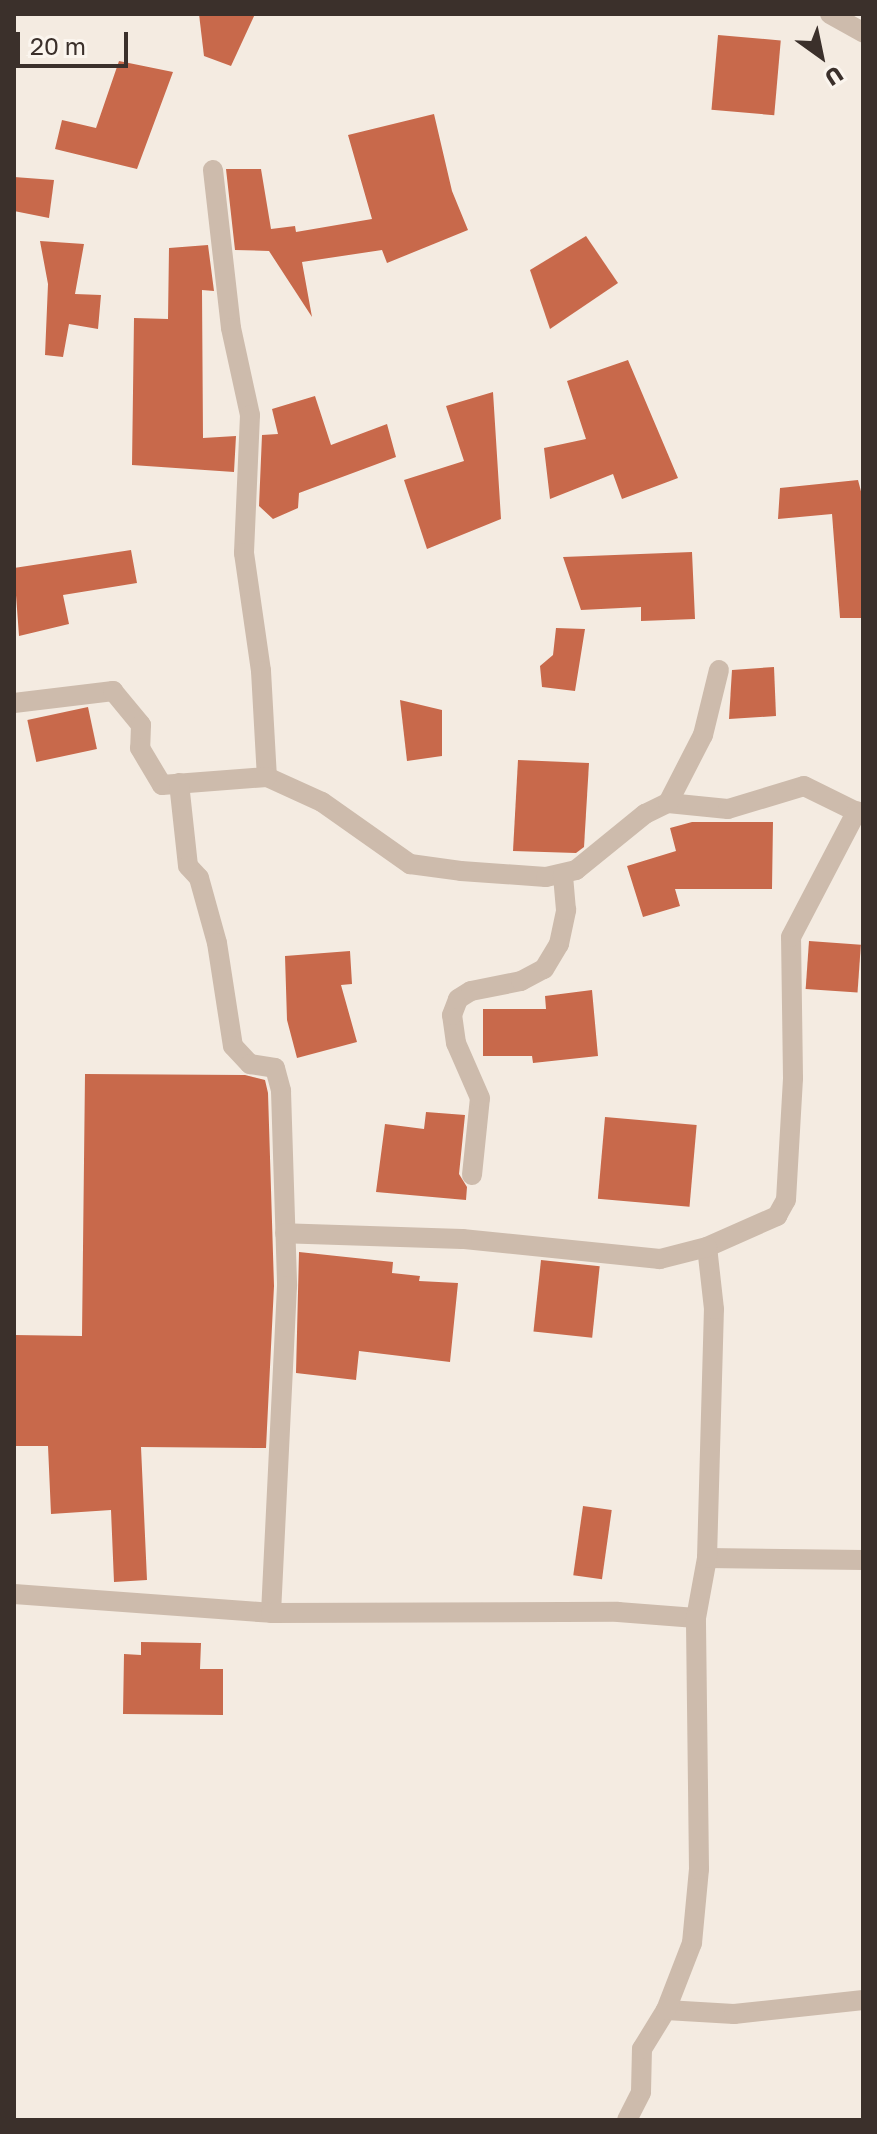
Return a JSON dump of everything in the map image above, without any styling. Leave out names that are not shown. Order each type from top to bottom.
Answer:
[{"type":"street","points":[[830,14],[863,32]]},
{"type":"street","points":[[213,170],[231,328],[250,415],[244,553],[261,671],[267,777]]},
{"type":"street","points":[[668,803],[703,735],[719,670]]},
{"type":"street","points":[[14,703],[113,691],[141,725],[140,748],[162,785],[267,777],[322,802],[410,864],[563,874],[592,860],[645,814],[668,803],[728,809],[804,786],[860,813],[791,937],[793,1078],[786,1200],[777,1216],[707,1247],[660,1259],[462,1239],[285,1233]]},
{"type":"street","points":[[179,783],[188,866],[199,878],[217,943],[233,1046],[250,1064],[275,1068],[279,1074],[285,1233],[271,1613]]},
{"type":"street","points":[[472,1175],[480,1098],[456,1043],[452,1015],[458,999],[471,991],[521,981],[544,969],[559,944],[566,910],[563,874]]},
{"type":"street","points":[[627,2120],[641,2092],[642,2049],[666,2010],[692,1943],[699,1869],[696,1618],[707,1558],[714,1309],[707,1247]]},
{"type":"street","points":[[707,1558],[863,1560]]},
{"type":"street","points":[[14,1594],[271,1613],[618,1612],[696,1618]]},
{"type":"street","points":[[666,2010],[734,2014],[863,2000]]},
{"type":"building","points":[[199,14],[255,14],[231,66],[204,56]]},
{"type":"building","points":[[718,35],[781,40],[774,115],[711,110]]},
{"type":"building","points":[[119,61],[173,72],[137,169],[55,149],[62,120],[96,128]]},
{"type":"building","points":[[434,114],[452,191],[468,230],[387,263],[382,250],[302,262],[312,317],[269,251],[235,250],[226,169],[261,169],[271,229],[295,226],[296,232],[372,219],[348,135]]},
{"type":"building","points":[[14,177],[54,180],[49,218],[14,211]]},
{"type":"building","points":[[586,236],[618,283],[550,329],[530,270]]},
{"type":"building","points":[[40,241],[84,244],[75,294],[101,295],[98,329],[69,324],[63,357],[45,355],[48,284]]},
{"type":"building","points":[[208,245],[214,291],[202,290],[203,438],[236,436],[234,472],[132,465],[134,318],[168,319],[169,248]]},
{"type":"building","points":[[628,360],[678,478],[622,499],[613,474],[550,499],[544,448],[586,439],[567,381]]},
{"type":"building","points":[[493,392],[501,519],[427,549],[404,480],[464,461],[446,406]]},
{"type":"building","points":[[315,396],[331,445],[387,424],[396,457],[299,493],[298,508],[273,519],[259,506],[262,435],[278,434],[272,409]]},
{"type":"building","points":[[858,480],[863,499],[863,618],[840,618],[832,514],[778,519],[780,488]]},
{"type":"building","points":[[131,550],[137,583],[63,595],[69,624],[19,636],[14,568]]},
{"type":"building","points":[[692,552],[695,619],[641,621],[641,607],[581,610],[563,557]]},
{"type":"building","points":[[556,628],[585,629],[575,691],[542,687],[540,666],[553,655]]},
{"type":"building","points":[[774,667],[776,716],[729,719],[732,670]]},
{"type":"building","points":[[400,700],[442,710],[442,756],[407,761]]},
{"type":"building","points":[[88,707],[97,749],[36,762],[27,720]]},
{"type":"building","points":[[518,760],[589,763],[584,847],[576,853],[513,851]]},
{"type":"building","points":[[692,822],[773,822],[772,889],[675,889],[680,906],[643,917],[627,866],[676,851],[670,828]]},
{"type":"building","points":[[809,941],[861,945],[858,993],[806,989]]},
{"type":"building","points":[[350,951],[352,984],[341,985],[357,1042],[297,1058],[287,1020],[285,956]]},
{"type":"building","points":[[592,990],[598,1056],[533,1063],[532,1056],[483,1056],[483,1009],[546,1009],[545,996]]},
{"type":"building","points":[[85,1074],[245,1075],[265,1080],[268,1093],[274,1286],[266,1448],[141,1447],[147,1580],[114,1582],[111,1510],[51,1514],[48,1446],[14,1446],[14,1335],[82,1336]]},
{"type":"building","points":[[426,1112],[465,1115],[459,1174],[467,1187],[466,1200],[376,1192],[385,1124],[424,1129]]},
{"type":"building","points":[[605,1117],[697,1125],[690,1207],[598,1199]]},
{"type":"building","points":[[299,1252],[393,1262],[392,1273],[420,1276],[419,1281],[458,1283],[450,1362],[359,1351],[356,1380],[296,1373]]},
{"type":"building","points":[[541,1260],[600,1266],[592,1338],[533,1332]]},
{"type":"building","points":[[583,1506],[612,1510],[602,1579],[573,1575]]},
{"type":"building","points":[[141,1642],[201,1643],[200,1669],[223,1669],[223,1715],[123,1714],[124,1654],[141,1655]]}]
